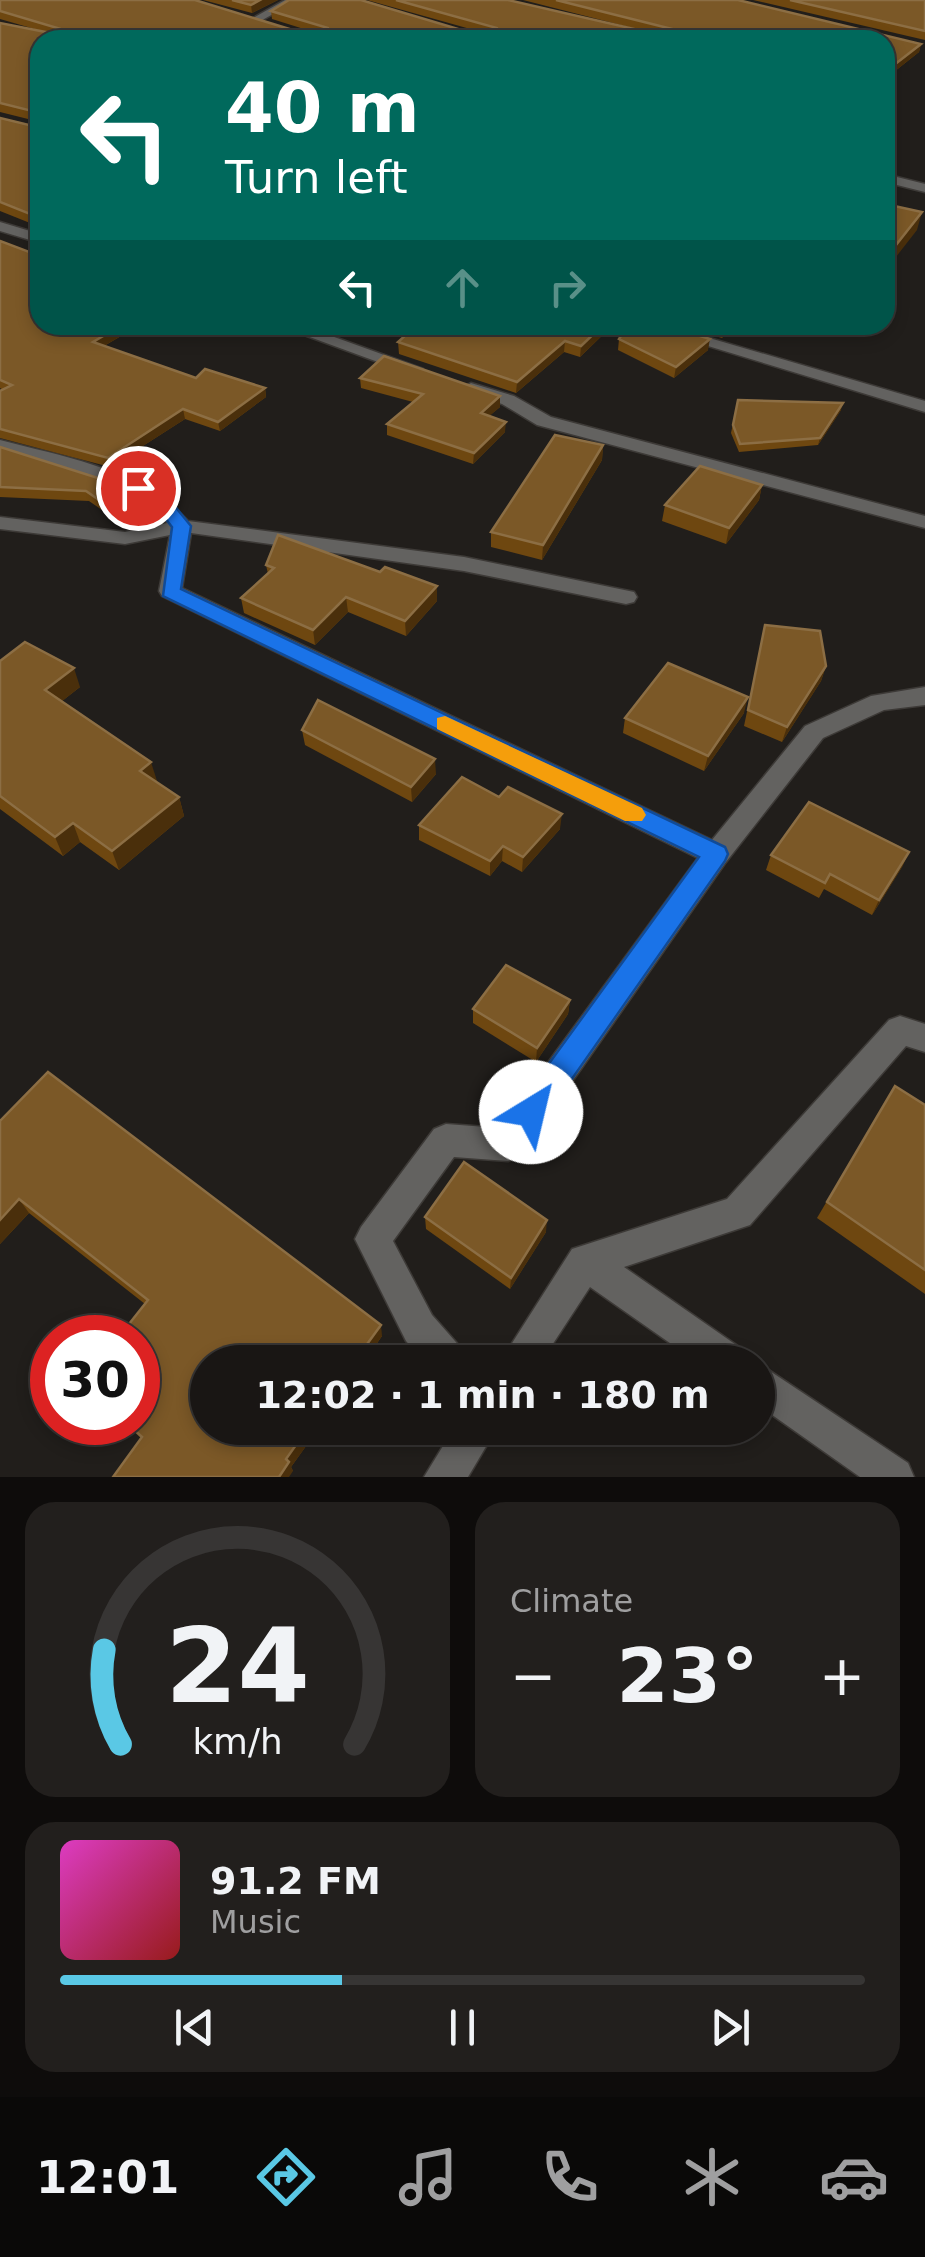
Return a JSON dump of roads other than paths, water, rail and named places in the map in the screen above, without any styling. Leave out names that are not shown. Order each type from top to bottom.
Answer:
[{"type":"street","points":[[253,20],[293,0]]},
{"type":"street","points":[[234,16],[271,25]]},
{"type":"street","points":[[895,180],[925,188]]},
{"type":"street","points":[[0,226],[30,236]]},
{"type":"street","points":[[314,335],[508,400],[544,421],[925,522]]},
{"type":"street","points":[[680,335],[925,407]]},
{"type":"street","points":[[0,446],[113,472],[162,502],[182,526]]},
{"type":"street","points":[[0,523],[125,538],[182,526],[464,564],[626,598]]},
{"type":"street","points":[[182,526],[170,592],[716,854]]},
{"type":"street","points":[[434,1345],[419,1328],[373,1239],[446,1140],[508,1145],[716,854],[814,732],[880,702],[925,696]]},
{"type":"street","points":[[530,1345],[584,1262],[738,1213],[900,1030],[925,1038]]},
{"type":"street","points":[[584,1262],[704,1345]]},
{"type":"street","points":[[775,1394],[894,1477]]},
{"type":"street","points":[[444,1477],[465,1445]]}]
